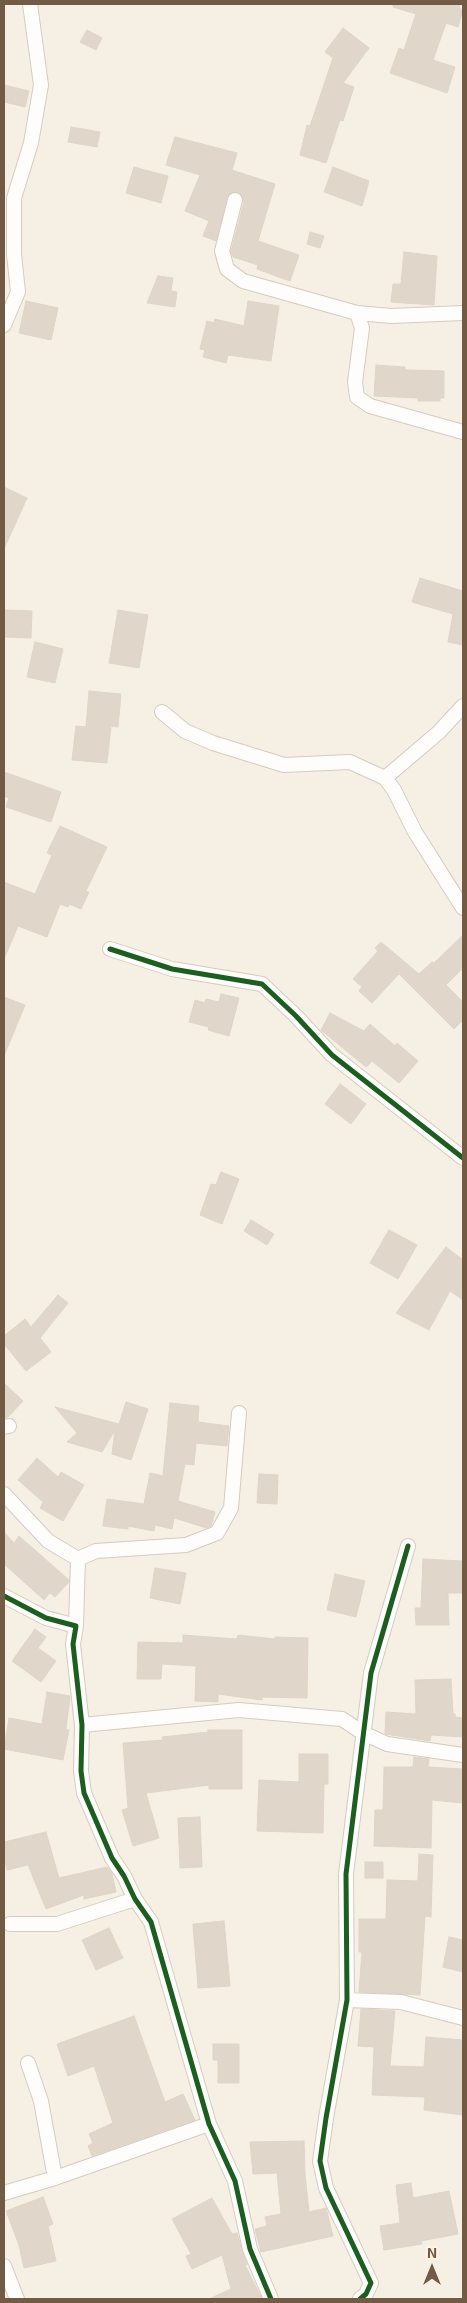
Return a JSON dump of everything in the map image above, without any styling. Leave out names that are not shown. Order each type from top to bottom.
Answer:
[{"type":"street","points":[[4,325],[18,292],[14,254],[14,198],[31,144],[41,85],[30,4]]},
{"type":"street","points":[[235,200],[222,251],[227,269],[243,281],[339,306],[357,313],[391,316],[463,313]]},
{"type":"street","points":[[357,313],[362,328],[355,382],[357,398],[370,406],[463,432]]},
{"type":"street","points":[[385,778],[439,732],[463,706]]},
{"type":"street","points":[[162,712],[185,731],[213,743],[276,762],[284,764],[350,762],[385,778],[394,790],[415,832],[463,908]]},
{"type":"street","points":[[110,950],[172,969],[262,984],[296,1016],[332,1055],[463,1158]]},
{"type":"street","points":[[78,1559],[96,1551],[186,1545],[217,1534],[231,1508],[239,1413]]},
{"type":"street","points":[[4,1494],[48,1541],[78,1559]]},
{"type":"street","points":[[360,2299],[366,2294],[371,2284],[326,2188],[320,2162],[347,2000],[346,1874],[371,1673],[408,1546]]},
{"type":"street","points":[[78,1559],[76,1626],[73,1644],[82,1725],[81,1771],[84,1793],[112,1858],[124,1876],[135,1899],[151,1922],[209,2124],[235,2181],[250,2249],[271,2299]]},
{"type":"street","points":[[4,1596],[46,1618],[76,1626]]},
{"type":"street","points":[[82,1725],[239,1710],[342,1719],[363,1733],[387,1744],[463,1755]]},
{"type":"street","points":[[10,1924],[57,1924],[135,1899]]},
{"type":"street","points":[[347,2000],[401,2002],[463,2018]]},
{"type":"street","points":[[28,2063],[41,2101],[55,2178]]},
{"type":"street","points":[[4,2193],[55,2178],[209,2124]]},
{"type":"street","points":[[4,2266],[17,2299]]},
{"type":"building","points":[[393,4],[461,4],[459,8],[463,10],[458,27],[446,23],[433,60],[455,67],[447,93],[390,73],[399,48],[404,50],[416,14],[393,7]]},
{"type":"building","points":[[343,28],[369,48],[343,83],[354,87],[343,121],[340,120],[326,163],[300,155],[307,125],[310,126],[333,58],[325,52]]},
{"type":"building","points":[[87,30],[102,38],[96,50],[80,42]]},
{"type":"building","points":[[4,85],[29,91],[25,107],[4,102]]},
{"type":"building","points":[[71,127],[100,132],[97,147],[68,142]]},
{"type":"building","points":[[175,137],[237,153],[232,170],[275,184],[258,241],[299,255],[290,281],[257,269],[258,265],[233,257],[231,251],[244,202],[241,194],[238,192],[232,192],[227,197],[216,241],[203,236],[209,221],[185,211],[200,175],[166,165]]},
{"type":"building","points":[[134,167],[168,176],[161,203],[126,193]]},
{"type":"building","points":[[333,167],[369,181],[362,206],[324,192]]},
{"type":"building","points":[[310,232],[324,236],[320,248],[307,244]]},
{"type":"building","points":[[404,252],[437,256],[434,305],[391,302],[393,284],[401,284]]},
{"type":"building","points":[[158,276],[173,278],[171,291],[177,292],[175,307],[147,303]]},
{"type":"building","points":[[26,301],[58,308],[51,340],[19,333]]},
{"type":"building","points":[[248,301],[279,306],[271,361],[228,355],[226,363],[203,357],[205,350],[200,349],[207,321],[214,323],[215,319],[244,326]]},
{"type":"building","points":[[376,365],[405,367],[405,370],[444,371],[444,398],[440,398],[440,401],[418,401],[418,398],[374,396]]},
{"type":"building","points":[[4,487],[27,498],[4,549]]},
{"type":"building","points":[[420,578],[463,591],[463,645],[448,642],[453,614],[412,602]]},
{"type":"building","points":[[4,610],[32,611],[31,638],[4,637]]},
{"type":"building","points":[[118,610],[148,615],[139,668],[109,663]]},
{"type":"building","points":[[35,642],[63,649],[55,683],[27,677]]},
{"type":"building","points":[[89,691],[121,694],[118,727],[111,726],[107,763],[72,760],[76,726],[86,727]]},
{"type":"building","points":[[4,772],[61,792],[51,822],[6,807],[9,798],[4,796]]},
{"type":"building","points":[[60,826],[107,847],[86,891],[89,892],[81,909],[69,904],[68,907],[60,904],[47,937],[18,926],[4,959],[4,882],[35,894],[52,855],[47,853]]},
{"type":"building","points":[[463,935],[463,968],[446,985],[463,1002],[463,1020],[454,1029],[399,974],[372,1003],[359,991],[362,987],[353,979],[378,951],[375,948],[381,942],[419,974],[432,962],[434,963]]},
{"type":"building","points":[[221,994],[239,998],[229,1036],[208,1030],[209,1027],[189,1022],[195,1000],[205,1003],[206,999],[219,1002]]},
{"type":"building","points":[[4,997],[25,1005],[4,1056]]},
{"type":"building","points":[[330,1013],[364,1031],[370,1024],[395,1046],[397,1043],[418,1061],[399,1083],[372,1061],[366,1067],[321,1030]]},
{"type":"building","points":[[340,1084],[366,1104],[351,1124],[325,1104]]},
{"type":"building","points":[[221,1172],[239,1179],[222,1224],[200,1215],[211,1184],[216,1185]]},
{"type":"building","points":[[251,1220],[274,1234],[267,1245],[244,1231]]},
{"type":"building","points":[[389,1230],[417,1245],[398,1279],[370,1263]]},
{"type":"building","points":[[446,1247],[463,1260],[463,1300],[450,1291],[429,1330],[396,1313]]},
{"type":"building","points":[[58,1295],[68,1303],[40,1338],[51,1352],[26,1371],[4,1344],[4,1336],[25,1319],[31,1327]]},
{"type":"building","points":[[4,1383],[23,1401],[8,1417],[4,1418]]},
{"type":"building","points":[[126,1402],[148,1409],[131,1460],[112,1454],[115,1430],[102,1452],[67,1442],[77,1433],[55,1407],[119,1424]]},
{"type":"building","points":[[170,1403],[199,1406],[198,1422],[229,1426],[227,1446],[196,1443],[194,1465],[185,1464],[178,1501],[215,1512],[211,1526],[207,1528],[174,1518],[172,1529],[155,1525],[154,1531],[128,1526],[128,1529],[103,1526],[107,1499],[144,1504],[150,1473],[163,1476]]},
{"type":"building","points":[[37,1458],[58,1477],[61,1472],[84,1485],[63,1521],[40,1508],[43,1502],[18,1480]]},
{"type":"building","points":[[259,1474],[278,1475],[277,1504],[257,1503]]},
{"type":"building","points":[[4,1532],[14,1543],[19,1536],[69,1580],[55,1597],[50,1593],[44,1600],[4,1564]]},
{"type":"building","points":[[423,1559],[463,1561],[463,1593],[448,1593],[449,1625],[416,1625],[415,1608],[421,1608]]},
{"type":"building","points":[[155,1568],[186,1573],[180,1604],[150,1598]]},
{"type":"building","points":[[335,1574],[365,1581],[356,1617],[327,1610]]},
{"type":"building","points":[[35,1629],[46,1637],[38,1648],[56,1661],[41,1682],[12,1661]]},
{"type":"building","points":[[183,1635],[237,1639],[238,1635],[275,1639],[275,1637],[308,1638],[307,1698],[262,1697],[262,1700],[218,1694],[218,1702],[195,1701],[196,1666],[162,1664],[161,1679],[137,1679],[138,1642],[183,1643]]},
{"type":"building","points":[[451,1679],[453,1714],[455,1714],[455,1717],[463,1718],[463,1737],[431,1735],[430,1741],[385,1734],[386,1712],[416,1714],[415,1680]]},
{"type":"building","points":[[47,1692],[70,1696],[66,1729],[69,1730],[63,1760],[4,1749],[9,1718],[42,1724]]},
{"type":"building","points":[[208,1730],[242,1730],[242,1789],[209,1789],[209,1785],[146,1793],[159,1838],[133,1846],[122,1810],[128,1808],[123,1743],[163,1740],[162,1737],[208,1732]]},
{"type":"building","points":[[299,1754],[328,1754],[328,1784],[324,1784],[323,1833],[257,1831],[259,1780],[299,1782]]},
{"type":"building","points":[[414,1757],[429,1759],[428,1767],[463,1769],[463,1803],[432,1800],[431,1848],[374,1846],[375,1810],[383,1810],[384,1767],[413,1767]]},
{"type":"building","points":[[200,1817],[202,1867],[180,1868],[178,1818]]},
{"type":"building","points":[[46,1832],[59,1878],[107,1867],[112,1873],[116,1892],[84,1899],[84,1895],[46,1909],[28,1865],[7,1870],[4,1857],[4,1842]]},
{"type":"building","points":[[419,1854],[433,1855],[431,1917],[425,1916],[420,1995],[359,1992],[362,1952],[359,1952],[359,1919],[386,1919],[387,1880],[418,1881]]},
{"type":"building","points":[[365,1862],[383,1862],[383,1878],[365,1878]]},
{"type":"building","points":[[224,1921],[230,1986],[198,1988],[193,1924]]},
{"type":"building","points":[[109,1928],[123,1958],[96,1970],[82,1940]]},
{"type":"building","points":[[449,1937],[463,1940],[463,1972],[443,1967]]},
{"type":"building","points":[[361,2009],[395,2011],[390,2066],[424,2067],[426,2037],[463,2040],[463,2115],[424,2110],[425,2097],[372,2095],[374,2047],[358,2046]]},
{"type":"building","points":[[134,2016],[165,2102],[183,2094],[195,2120],[92,2156],[88,2146],[93,2143],[89,2134],[113,2123],[94,2066],[68,2076],[57,2044]]},
{"type":"building","points":[[213,2044],[239,2044],[239,2083],[218,2083],[218,2060],[213,2060]]},
{"type":"building","points":[[304,2141],[309,2212],[326,2208],[333,2236],[261,2252],[255,2229],[267,2226],[265,2217],[281,2214],[277,2173],[253,2174],[250,2142]]},
{"type":"building","points":[[411,2183],[413,2198],[449,2191],[458,2234],[421,2241],[422,2244],[384,2250],[380,2226],[400,2223],[396,2185]]},
{"type":"building","points":[[43,2197],[53,2224],[48,2226],[56,2261],[24,2268],[19,2245],[6,2211]]},
{"type":"building","points":[[212,2198],[232,2234],[237,2233],[247,2265],[245,2265],[262,2299],[209,2299],[231,2289],[222,2255],[192,2269],[186,2256],[191,2254],[172,2219]]},
{"type":"cycle path","points":[[110,949],[172,969],[262,984],[296,1016],[332,1055],[463,1158]]},
{"type":"cycle path","points":[[360,2299],[366,2294],[371,2283],[326,2188],[320,2161],[347,2000],[346,1874],[371,1673],[408,1546]]},
{"type":"cycle path","points":[[4,1596],[46,1618],[76,1626],[73,1644],[82,1725],[81,1771],[84,1793],[112,1858],[124,1876],[135,1899],[151,1922],[209,2124],[235,2181],[250,2249],[271,2299]]}]
